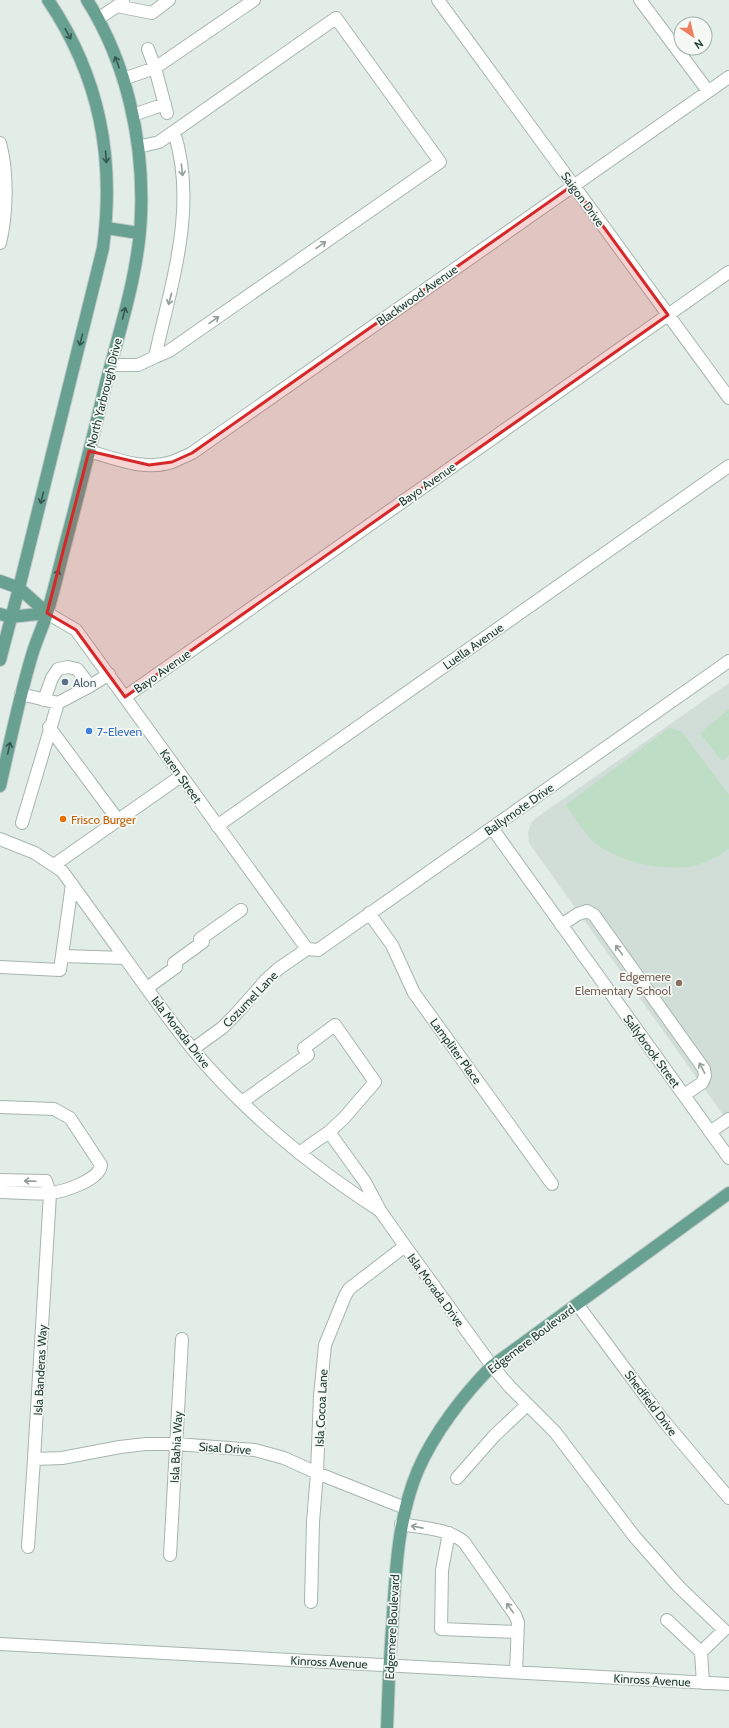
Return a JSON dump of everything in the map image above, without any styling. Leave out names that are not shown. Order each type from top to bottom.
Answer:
[{"type":"main road","points":[[0,659],[6,615],[20,588],[104,248],[106,228],[108,185],[104,138],[98,110],[90,83],[76,50],[48,0]]},
{"type":"main road","name":"North Yarbrough Drive","points":[[0,786],[21,694],[32,654],[47,613],[111,365],[134,270],[139,233],[141,182],[133,115],[118,63],[98,19],[87,0]]},
{"type":"main road","points":[[106,228],[139,233]]},
{"type":"main road","points":[[0,581],[20,588],[47,613]]},
{"type":"main road","points":[[6,615],[47,613]]},
{"type":"main road","name":"Edgemere Boulevard","points":[[387,1728],[389,1666],[396,1562],[401,1524],[418,1469],[448,1418],[464,1397],[492,1366],[729,1193]]},
{"type":"street","points":[[98,19],[122,3],[152,13],[169,0]]},
{"type":"street","points":[[123,79],[155,68],[254,0]]},
{"type":"street","name":"Saigon Drive","points":[[438,0],[729,398]]},
{"type":"street","points":[[640,0],[708,91]]},
{"type":"street","points":[[111,365],[138,365],[169,351],[440,162],[336,18],[159,142],[138,147]]},
{"type":"street","points":[[133,115],[166,108],[148,49]]},
{"type":"street","name":"Blackwood Avenue","points":[[89,451],[126,462],[149,465],[172,462],[192,453],[729,77]]},
{"type":"street","points":[[155,357],[171,293],[181,234],[184,202],[180,149],[174,132]]},
{"type":"street","points":[[0,143],[4,178],[5,206],[0,243]]},
{"type":"street","name":"Bayo Avenue","points":[[125,696],[729,272]]},
{"type":"street","name":"Luella Avenue","points":[[217,826],[729,466]]},
{"type":"street","name":"Karen Street","points":[[47,613],[76,630],[307,949]]},
{"type":"street","name":"Ballymote Drive","points":[[307,949],[318,950],[729,661]]},
{"type":"street","points":[[44,700],[52,678],[58,670],[68,667],[77,669],[90,686]]},
{"type":"street","points":[[21,694],[58,703],[109,674]]},
{"type":"street","points":[[22,823],[49,727],[58,703]]},
{"type":"street","points":[[49,727],[118,820]]},
{"type":"street","points":[[54,864],[181,776]]},
{"type":"street","name":"Sallybrook Street","points":[[492,828],[729,1158]]},
{"type":"street","name":"Isla Morada Drive","points":[[0,839],[35,853],[62,870],[180,1034],[207,1067],[242,1102],[299,1153],[342,1186],[381,1212]]},
{"type":"street","points":[[0,967],[60,970],[72,884]]},
{"type":"street","points":[[147,988],[176,967],[174,963],[203,942],[200,939],[241,910]]},
{"type":"street","points":[[561,925],[578,914],[587,911],[594,915],[704,1069],[705,1076],[702,1083],[684,1095]]},
{"type":"street","name":"Lampliter Place","points":[[369,914],[392,945],[414,993],[552,1184]]},
{"type":"street","name":"Cozumel Lane","points":[[193,1049],[222,1028],[278,969],[307,949]]},
{"type":"street","points":[[62,956],[125,958]]},
{"type":"street","points":[[242,1102],[308,1055],[304,1048],[335,1025],[375,1082],[344,1118],[329,1132],[299,1153]]},
{"type":"street","points":[[0,1107],[54,1109],[59,1111],[70,1118],[98,1160],[100,1169],[94,1177],[86,1182],[50,1194],[0,1192]]},
{"type":"street","points":[[710,1132],[729,1119]]},
{"type":"street","name":"Isla Morada Drive","points":[[329,1132],[365,1182],[381,1212],[404,1246],[492,1366],[527,1405],[555,1432],[634,1536],[669,1576],[724,1630],[701,1652]]},
{"type":"street","points":[[0,1180],[46,1181],[50,1194]]},
{"type":"street","name":"Isla Banderas Way","points":[[28,1547],[50,1194]]},
{"type":"street","name":"Isla Cocoa Lane","points":[[311,1602],[313,1522],[317,1473],[320,1396],[325,1345],[344,1296],[349,1289],[404,1246]]},
{"type":"street","name":"Shedfield Drive","points":[[578,1304],[663,1420],[729,1498]]},
{"type":"street","name":"Isla Bahia Way","points":[[170,1555],[182,1339]]},
{"type":"street","points":[[457,1478],[495,1435],[527,1405]]},
{"type":"street","name":"Sisal Drive","points":[[34,1459],[62,1458],[132,1445],[176,1444],[255,1450],[284,1458],[317,1473],[405,1508]]},
{"type":"street","points":[[401,1524],[448,1533],[456,1536],[464,1542],[515,1615],[518,1622],[516,1672]]},
{"type":"street","points":[[448,1533],[442,1570],[441,1629],[517,1632]]},
{"type":"street","points":[[668,1620],[701,1652],[703,1683]]},
{"type":"street","name":"Kinross Avenue","points":[[0,1644],[729,1684]]},
{"type":"highlighted area","points":[[573,185],[668,315],[125,697],[76,630],[47,613],[89,451],[149,465],[172,462],[192,453]]},
{"type":"shaded area","name":"Edgemere Elementary School","points":[[729,683],[729,1123],[529,843],[528,832],[531,823],[536,818]]},
{"type":"green space","points":[[729,709],[729,755],[722,761],[700,733]]},
{"type":"green space","points":[[669,728],[681,731],[729,795],[729,849],[698,865],[681,868],[641,864],[615,855],[604,849],[590,838],[566,805]]},
{"type":"place","name":"Alon","points":[[65,682]]},
{"type":"place","name":"7-Eleven","points":[[89,731]]},
{"type":"place","name":"Frisco Burger","points":[[63,819]]},
{"type":"place","name":"Edgemere Elementary School","points":[[679,983]]}]
